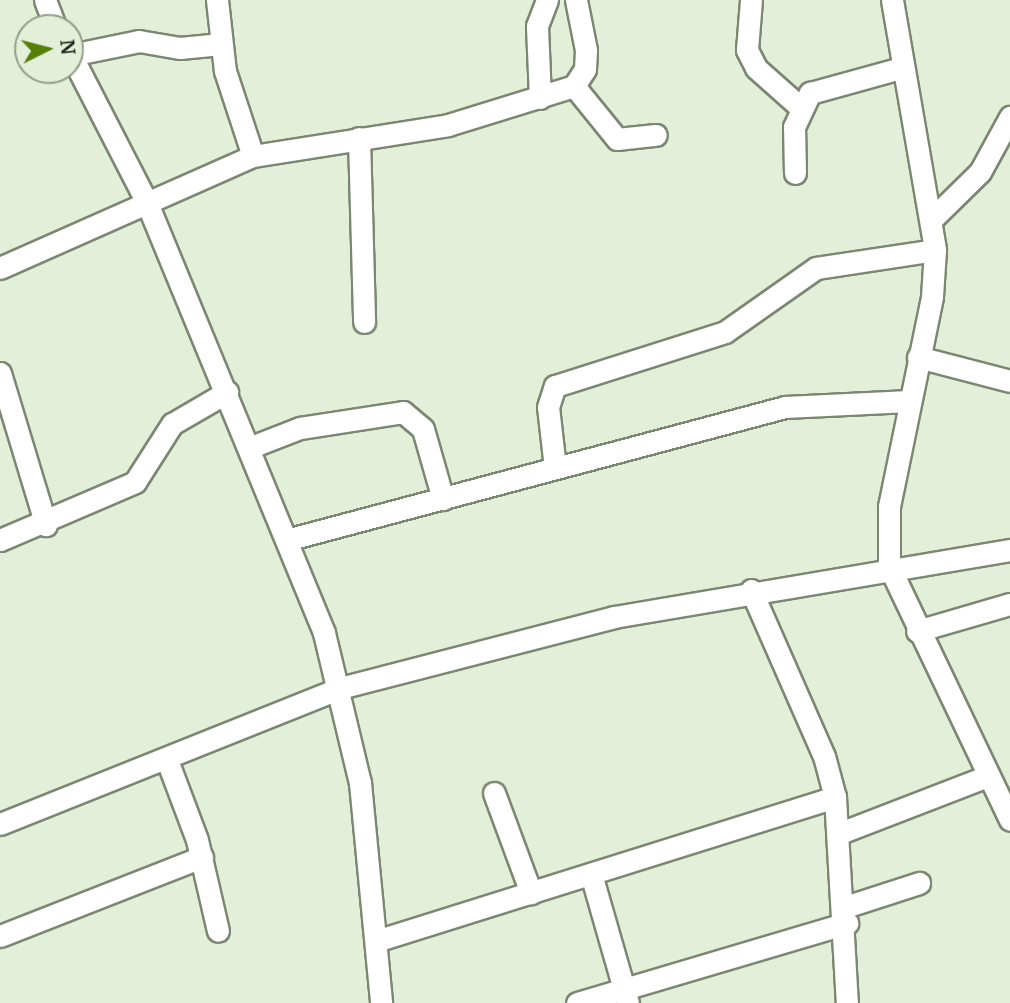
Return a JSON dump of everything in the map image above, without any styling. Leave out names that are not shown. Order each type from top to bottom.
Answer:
[{"type":"street","points":[[217,0],[221,44],[253,156]]},
{"type":"street","points":[[540,98],[537,26],[547,0]]},
{"type":"street","points":[[0,268],[253,156],[448,125],[575,86],[585,69],[586,50],[576,0]]},
{"type":"street","points":[[751,0],[747,50],[756,68],[799,106]]},
{"type":"street","points":[[892,0],[901,68],[932,219],[935,250],[918,357],[889,506],[890,566],[917,631],[1007,809]]},
{"type":"street","points":[[84,51],[139,41],[180,48],[221,44]]},
{"type":"street","points":[[795,173],[799,106],[810,93],[830,85],[901,68]]},
{"type":"street","points":[[84,81],[147,203],[228,392],[290,539],[340,688],[360,783],[379,940],[381,1003]]},
{"type":"street","points":[[575,86],[617,139],[656,135]]},
{"type":"street","points":[[932,219],[980,172],[1010,117]]},
{"type":"street","points":[[359,138],[364,322]]},
{"type":"street","points":[[555,468],[548,407],[555,386],[725,332],[816,268],[935,250]]},
{"type":"street","points":[[918,357],[1010,382]]},
{"type":"street","points":[[0,373],[46,524]]},
{"type":"street","points":[[0,540],[46,524],[135,482],[172,424],[228,392]]},
{"type":"street","points":[[290,539],[785,407],[909,401]]},
{"type":"street","points":[[251,447],[300,428],[403,412],[423,429],[443,499]]},
{"type":"street","points":[[0,824],[167,760],[340,688],[614,617],[890,566],[1010,550]]},
{"type":"street","points":[[751,590],[824,756],[835,797],[846,915],[848,1003]]},
{"type":"street","points":[[917,631],[1010,604]]},
{"type":"street","points":[[167,760],[202,857],[218,931]]},
{"type":"street","points":[[840,833],[988,776]]},
{"type":"street","points":[[494,793],[531,892]]},
{"type":"street","points":[[379,940],[835,797]]},
{"type":"street","points":[[0,936],[202,857]]},
{"type":"street","points":[[591,874],[626,996]]},
{"type":"street","points":[[577,1003],[626,996],[846,915],[919,883]]}]
